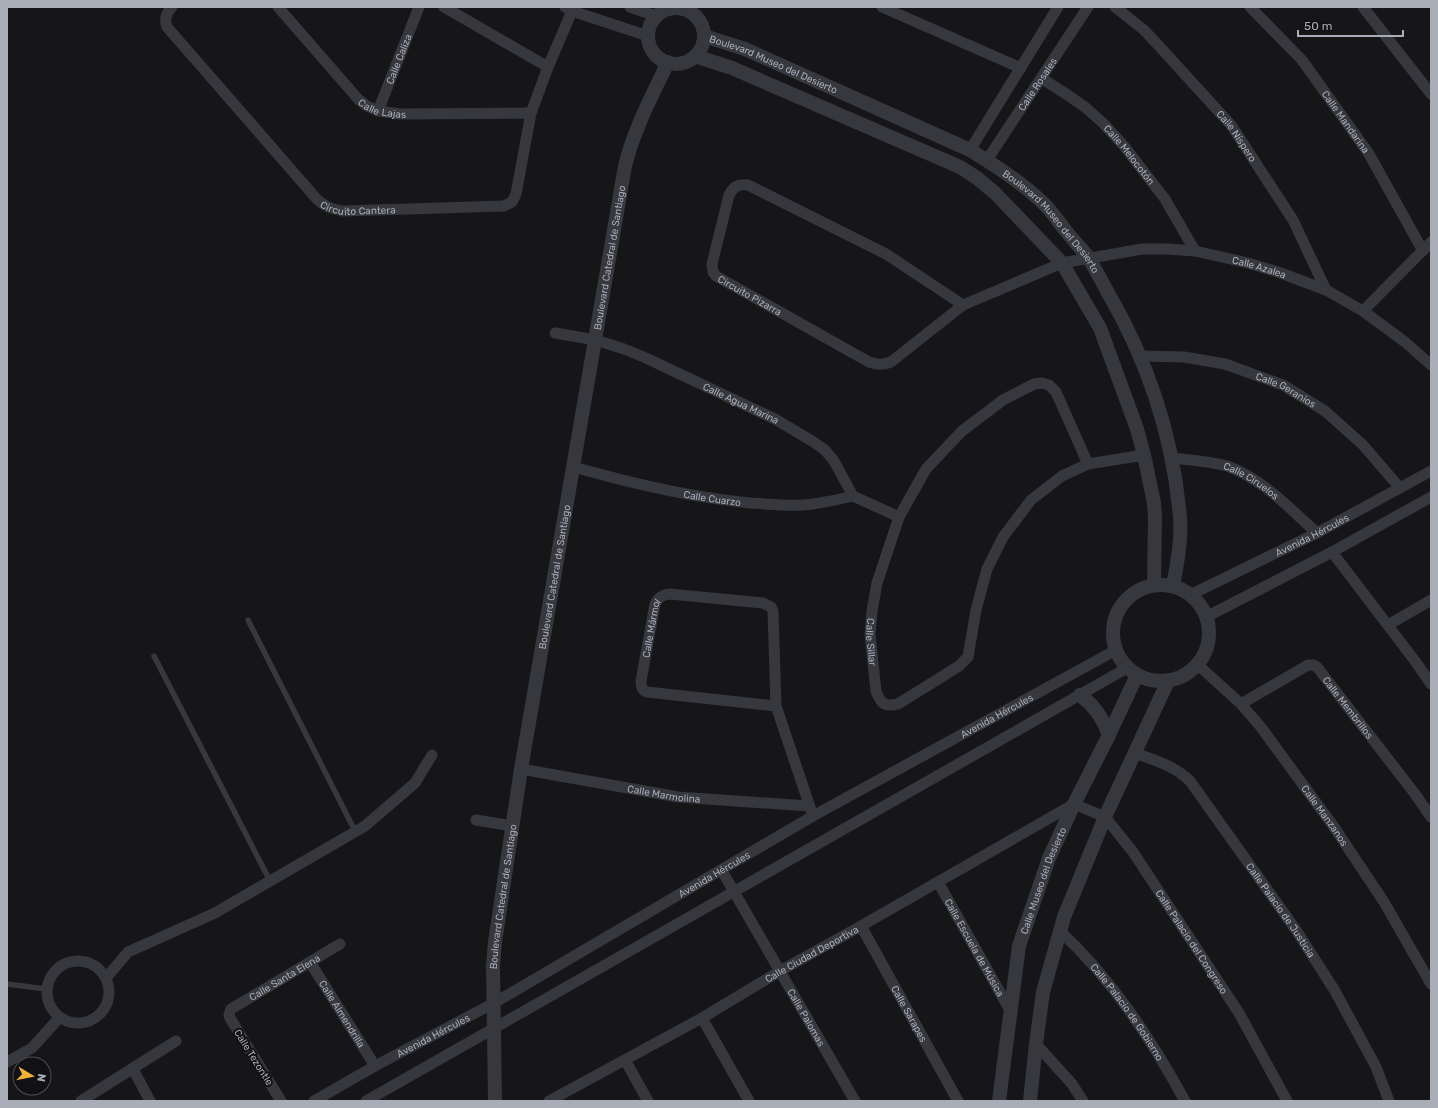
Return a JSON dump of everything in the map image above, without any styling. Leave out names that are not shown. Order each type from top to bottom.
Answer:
[{"type":"street","name":"Circuito Cantera","points":[[172,7],[166,15],[165,21],[167,27],[315,197],[322,204],[331,209],[343,211],[504,206],[512,202],[516,194],[531,113],[568,9]]},
{"type":"street","name":"Calle Lajas","points":[[278,7],[359,100],[378,111],[400,114],[531,113]]},
{"type":"street","name":"Calle Caliza","points":[[378,111],[419,7]]},
{"type":"street","points":[[444,7],[548,67]]},
{"type":"street","points":[[630,7],[656,16]]},
{"type":"street","points":[[882,7],[1021,68]]},
{"type":"street","points":[[970,150],[1058,7]]},
{"type":"street","name":"Calle Rosales","points":[[987,160],[1088,7]]},
{"type":"street","name":"Calle Níspero","points":[[1115,7],[1144,30],[1231,125],[1293,220],[1326,290]]},
{"type":"street","name":"Calle Mandarina","points":[[1250,7],[1302,60],[1369,154],[1423,251]]},
{"type":"street","points":[[1363,7],[1431,94]]},
{"type":"street","points":[[671,8],[691,9],[703,28],[704,36],[701,48],[695,56],[678,64],[659,58],[653,52],[649,44],[648,36],[651,25],[656,16],[662,11],[671,8]]},
{"type":"street","points":[[568,9],[648,36]]},
{"type":"street","name":"Boulevard Museo del Desierto","points":[[704,36],[745,49],[970,150],[987,160],[1042,202],[1088,258],[1121,315],[1140,356],[1162,417],[1172,458],[1180,518],[1180,535],[1174,586]]},
{"type":"street","name":"Boulevard Museo del Desierto","points":[[695,56],[732,68],[960,167],[977,178],[995,193],[1062,263],[1100,328],[1137,429],[1154,504],[1154,585]]},
{"type":"street","name":"Boulevard Catedral de Santiago","points":[[494,1101],[493,955],[521,769],[625,166],[637,127],[668,62]]},
{"type":"street","name":"Calle Melocotón","points":[[1041,78],[1085,107],[1103,123],[1124,146],[1165,199],[1195,251]]},
{"type":"street","name":"Circuito Pizarra","points":[[963,306],[886,254],[748,185],[739,184],[733,188],[729,195],[712,264],[713,272],[716,276],[869,362],[877,365],[884,365],[891,362],[963,306],[1062,263]]},
{"type":"street","points":[[1363,311],[1431,242]]},
{"type":"street","name":"Calle Azalea","points":[[1062,263],[1142,249],[1195,251],[1248,263],[1278,272],[1326,290],[1363,311],[1405,342],[1431,365]]},
{"type":"street","name":"Calle Agua Marina","points":[[555,333],[596,340],[624,349],[754,408],[812,440],[825,450],[834,461],[853,496]]},
{"type":"street","name":"Calle Geranios","points":[[1140,356],[1184,357],[1225,364],[1283,384],[1325,411],[1347,430],[1363,445],[1400,488]]},
{"type":"street","name":"Calle Sillar","points":[[1088,464],[1056,392],[1049,385],[1042,383],[1034,384],[1004,400],[962,431],[926,469],[899,517],[877,583],[870,634],[876,691],[879,700],[884,704],[898,704],[964,662],[968,657],[976,610],[987,569],[1003,537],[1031,500],[1062,476],[1088,464],[1144,455]]},
{"type":"street","name":"Calle Ciruelos","points":[[1172,458],[1208,462],[1226,466],[1246,474],[1265,486],[1317,533]]},
{"type":"street","name":"Calle Cuarzo","points":[[574,467],[649,488],[714,500],[780,505],[802,505],[821,503],[853,496]]},
{"type":"street","name":"Avenida Hércules","points":[[1190,595],[1317,533],[1431,470]]},
{"type":"street","points":[[853,496],[899,517]]},
{"type":"street","points":[[1206,617],[1332,552],[1431,497]]},
{"type":"street","points":[[1332,552],[1431,684]]},
{"type":"street","points":[[1154,585],[1174,586],[1190,595],[1206,617],[1209,629],[1208,642],[1204,654],[1197,664],[1184,675],[1168,681],[1149,680],[1132,672],[1116,650],[1113,629],[1119,608],[1134,593],[1154,585]]},
{"type":"street","name":"Calle Mármol","points":[[776,706],[647,692],[643,690],[641,681],[655,604],[659,598],[670,594],[763,603],[771,607],[773,611],[776,706],[813,816]]},
{"type":"street","points":[[1388,626],[1431,600]]},
{"type":"street","name":"Avenida Hércules","points":[[314,1101],[375,1066],[494,1003],[722,871],[813,816],[1116,650]]},
{"type":"street","name":"Calle Manzanos","points":[[1197,664],[1241,704],[1260,726],[1334,828],[1384,902],[1431,984]]},
{"type":"street","name":"Calle Membrillos","points":[[1241,704],[1308,665],[1317,667],[1431,817]]},
{"type":"street","points":[[366,1101],[1035,720],[1080,695],[1132,672]]},
{"type":"street","name":"Calle Museo del Desierto","points":[[999,1101],[1019,946],[1049,858],[1074,804],[1109,735],[1132,672]]},
{"type":"street","points":[[1030,1101],[1043,992],[1059,930],[1105,817],[1168,681]]},
{"type":"street","points":[[1080,695],[1098,711],[1109,735]]},
{"type":"street","name":"Calle Palacio de Justicia","points":[[1135,753],[1173,768],[1182,773],[1190,781],[1296,930],[1335,991],[1376,1067],[1389,1101]]},
{"type":"street","points":[[106,978],[128,952],[215,913],[365,826],[415,784],[432,755]]},
{"type":"street","name":"Calle Marmolina","points":[[521,769],[678,797],[809,806]]},
{"type":"street","name":"Calle Palacio del Congreso","points":[[1074,804],[1105,817],[1133,852],[1239,1014],[1287,1101]]},
{"type":"street","name":"Calle Ciudad Deportiva","points":[[549,1101],[702,1018],[780,971],[1074,804]]},
{"type":"street","points":[[476,820],[512,826]]},
{"type":"street","name":"Calle Palomas","points":[[722,871],[855,1101]]},
{"type":"street","name":"Calle Escuela de Música","points":[[938,882],[1011,1012]]},
{"type":"street","name":"Calle Sarapes","points":[[861,926],[958,1101]]},
{"type":"street","name":"Calle Palacio de Gobierno","points":[[1059,930],[1080,949],[1106,978],[1133,1015],[1168,1069],[1185,1101]]},
{"type":"street","name":"Calle Santa Elena","points":[[229,1012],[340,944]]},
{"type":"street","points":[[74,960],[93,964],[106,978],[109,987],[109,996],[106,1006],[99,1015],[90,1021],[79,1024],[69,1022],[59,1018],[51,1010],[47,1000],[46,989],[49,978],[55,970],[64,963],[74,960]]},
{"type":"street","name":"Calle Almendrilla","points":[[310,962],[375,1066]]},
{"type":"street","name":"Calle Tezontle","points":[[229,1012],[230,1018],[281,1101]]},
{"type":"street","points":[[7,1062],[32,1048],[59,1018]]},
{"type":"street","points":[[702,1018],[749,1101]]},
{"type":"street","points":[[82,1101],[133,1070],[176,1041]]},
{"type":"street","points":[[1036,1044],[1072,1084],[1083,1101]]},
{"type":"street","points":[[625,1060],[648,1101]]},
{"type":"street","points":[[133,1070],[150,1101]]},
{"type":"lane","points":[[248,620],[355,831]]},
{"type":"lane","points":[[154,656],[270,881]]},
{"type":"lane","points":[[7,984],[46,989]]}]
